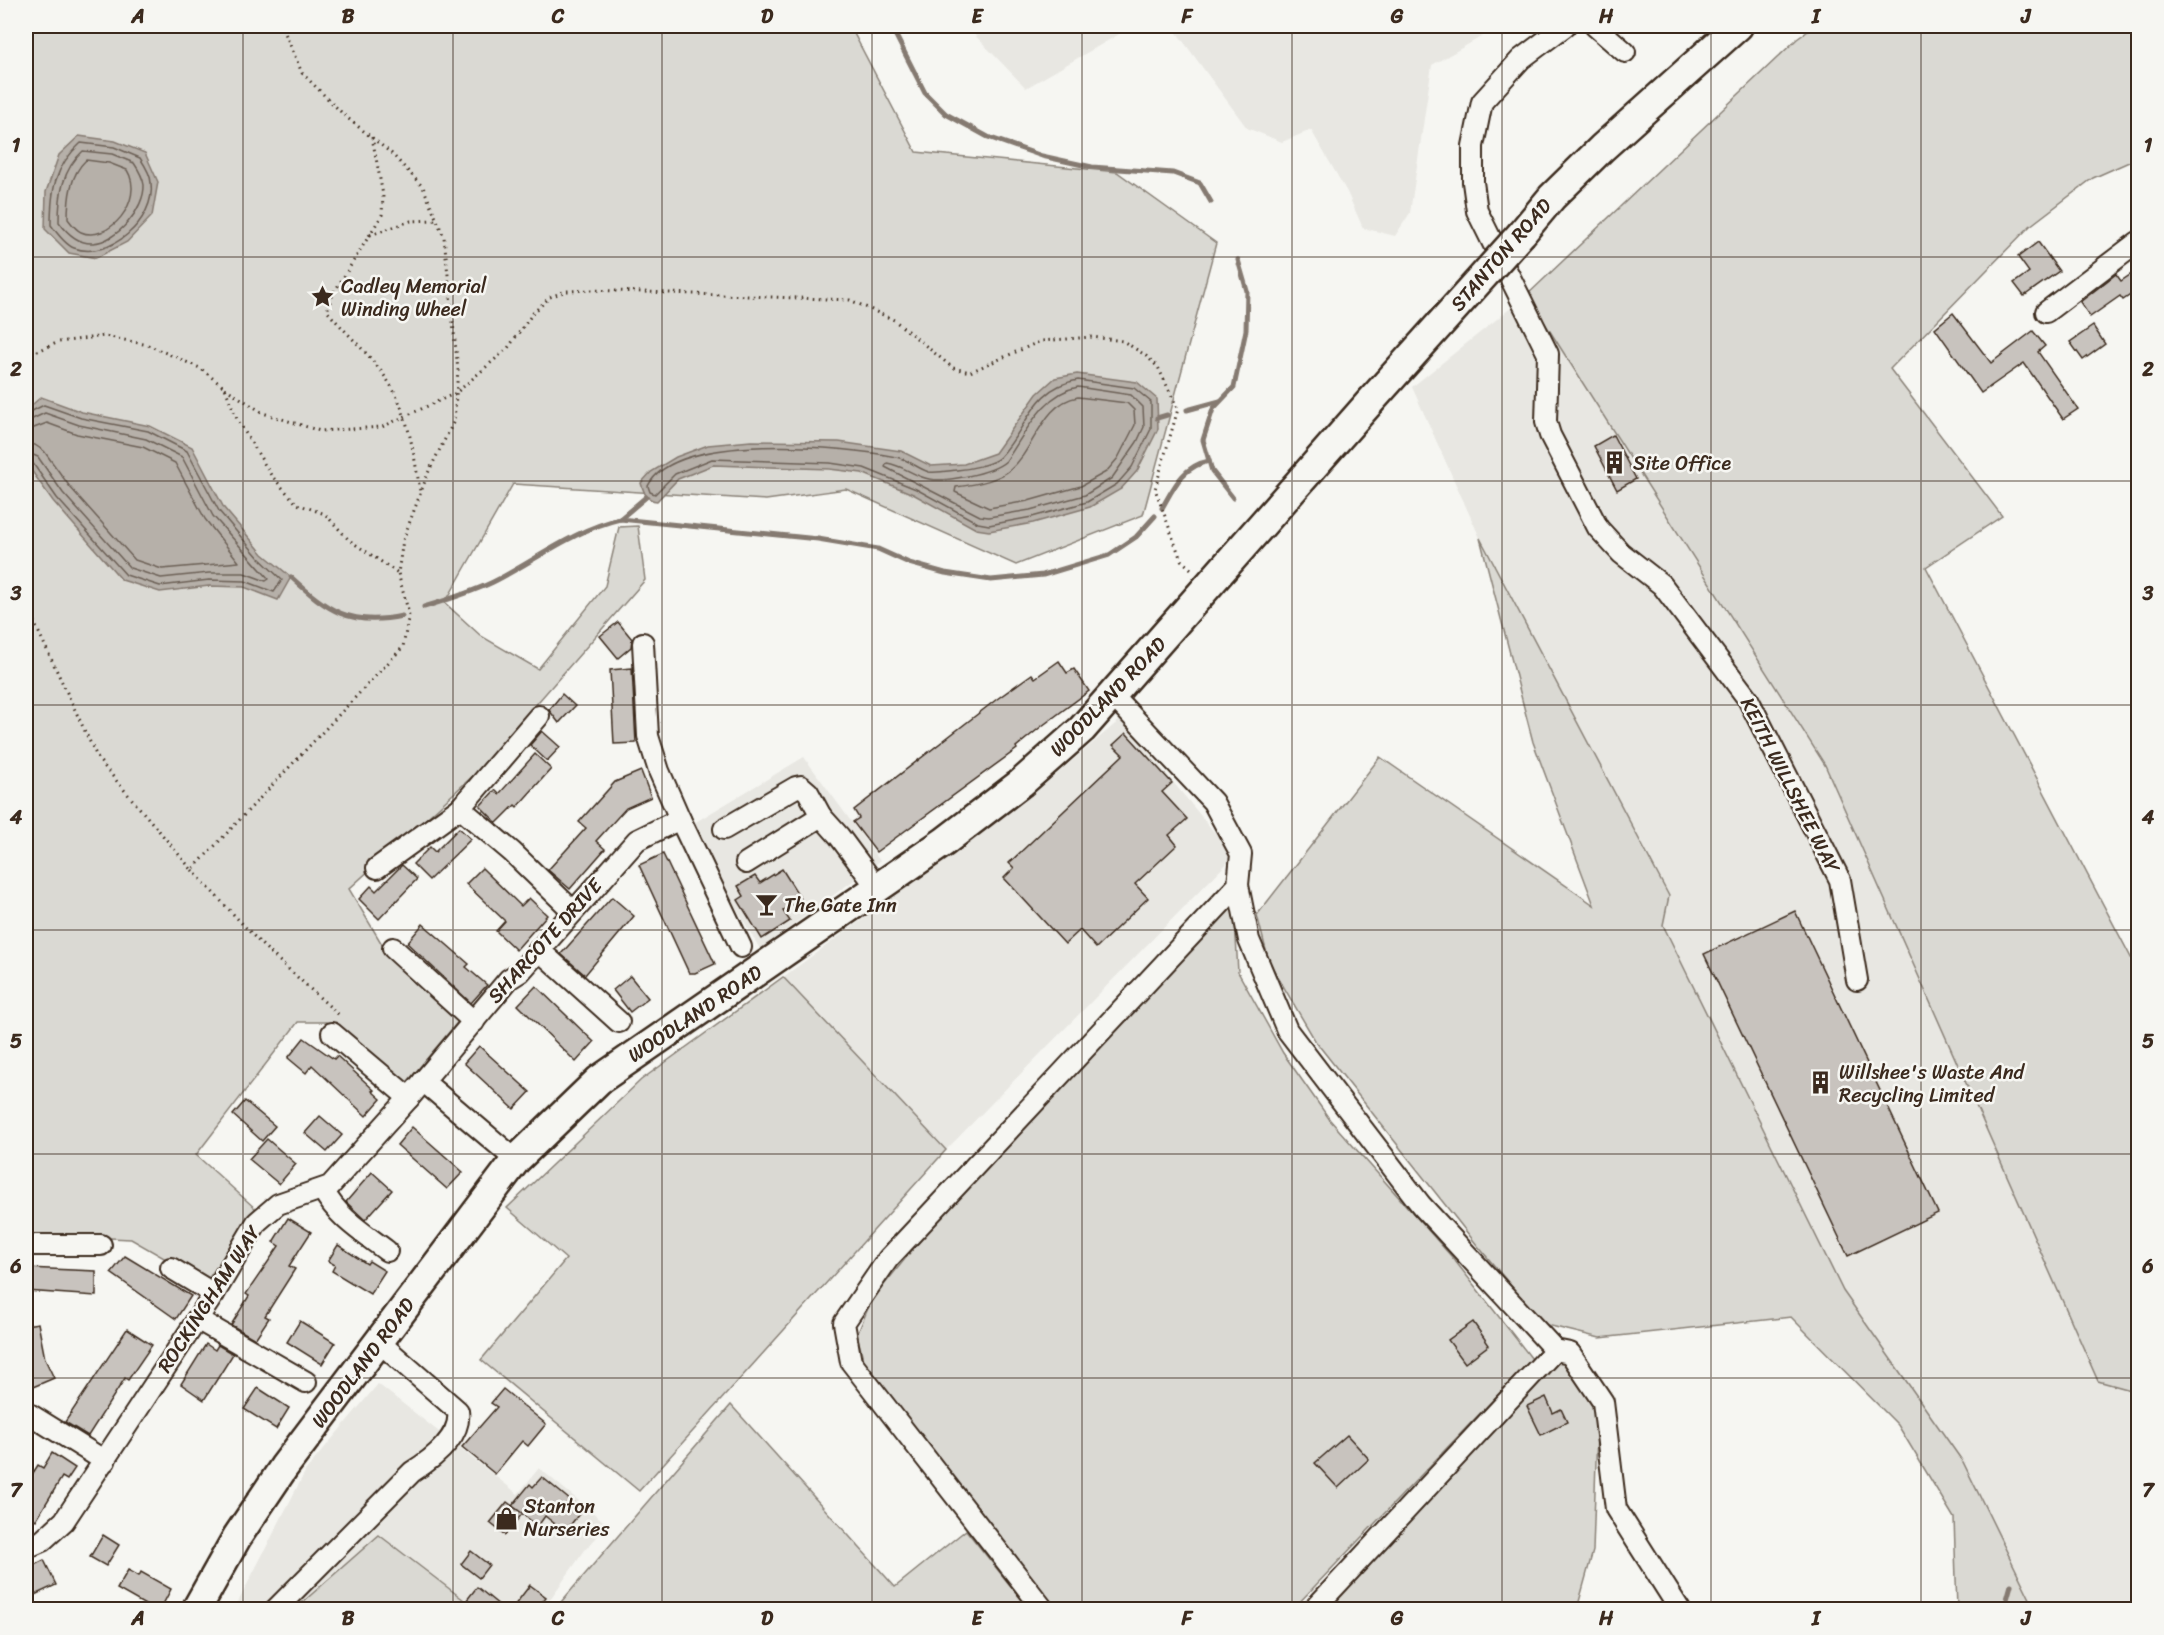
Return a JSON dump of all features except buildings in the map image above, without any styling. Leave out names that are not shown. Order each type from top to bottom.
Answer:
[{"type":"highway","name":"STANTON ROAD","points":[[1284,503],[1370,402],[1552,197],[1602,148],[1738,26]]},
{"type":"highway","name":"WOODLAND ROAD","points":[[195,1610],[237,1537],[284,1467],[516,1160],[599,1080],[676,1025],[781,956],[876,886],[944,842],[1022,783],[1082,729],[1113,696],[1284,503]]},
{"type":"street","name":"KEITH WILLSHEE WAY","points":[[1564,26],[1521,59],[1482,102],[1473,146],[1473,182],[1477,211],[1548,354],[1546,422],[1550,435],[1598,528],[1621,553],[1662,585],[1748,699],[1840,880],[1857,980]]},
{"type":"street","points":[[1595,26],[1624,52]]},
{"type":"street","points":[[2046,312],[2139,242]]},
{"type":"street","points":[[643,643],[648,736],[659,771],[741,947]]},
{"type":"street","points":[[1113,696],[1213,802],[1241,854],[1238,885],[1249,940],[1287,1030],[1421,1204],[1555,1350],[1570,1353],[1603,1402],[1616,1509],[1680,1610]]},
{"type":"street","points":[[377,868],[396,852],[424,835],[460,808],[539,716]]},
{"type":"street","points":[[724,829],[801,786],[808,792],[821,816],[876,886]]},
{"type":"street","points":[[460,808],[512,852],[573,911]]},
{"type":"street","points":[[746,863],[821,816]]},
{"type":"street","name":"SHARCOTE DRIVE","points":[[423,1081],[509,979],[520,972],[637,840],[680,819]]},
{"type":"street","points":[[1044,1610],[851,1362],[844,1323],[888,1259],[1238,885]]},
{"type":"street","points":[[393,948],[474,1022]]},
{"type":"street","points":[[539,950],[619,1022]]},
{"type":"street","points":[[336,1025],[409,1098]]},
{"type":"street","points":[[423,1081],[516,1160]]},
{"type":"street","name":"ROCKINGHAM WAY","points":[[26,1548],[55,1532],[105,1461],[258,1222],[269,1210],[288,1199],[330,1186],[423,1081]]},
{"type":"street","points":[[323,1190],[333,1209],[343,1219],[387,1251]]},
{"type":"street","points":[[27,1245],[101,1245]]},
{"type":"street","points":[[171,1268],[213,1294]]},
{"type":"street","points":[[197,1319],[306,1382]]},
{"type":"street","points":[[275,1610],[412,1472],[431,1460],[444,1445],[459,1421],[458,1411],[379,1342]]},
{"type":"street","points":[[1313,1610],[1555,1350]]},
{"type":"street","points":[[26,1412],[105,1461]]},
{"type":"path","points":[[192,870],[403,647],[409,614],[398,573],[403,540],[420,493],[454,421],[458,370],[444,237],[423,187],[372,137],[345,116],[302,73],[282,26]]},
{"type":"path","points":[[372,137],[383,195],[382,215],[333,294],[327,311],[382,375],[396,396],[404,418],[420,493]]},
{"type":"path","points":[[370,235],[411,221],[437,220]]},
{"type":"path","points":[[26,356],[59,342],[105,336],[147,345],[200,368],[263,413],[320,431],[382,427],[456,393],[520,336],[533,313],[550,297],[566,291],[850,300],[894,320],[953,368],[970,372],[1041,341],[1092,337],[1123,341],[1158,367],[1178,409],[1155,489],[1181,560],[1209,587]]},
{"type":"path","points":[[225,388],[237,419],[271,476],[297,504],[325,514],[349,540],[398,573]]},
{"type":"path","points":[[26,605],[98,759],[192,870],[336,1025]]},
{"type":"shaded area","points":[[26,26],[850,26],[916,152],[1117,172],[1216,243],[1143,515],[1016,565],[846,489],[766,500],[513,484],[445,603],[481,636],[538,669],[605,586],[619,527],[638,526],[645,580],[475,774],[349,889],[383,946],[461,1018],[403,1087],[332,1022],[298,1022],[196,1155],[256,1209],[206,1282],[131,1239],[26,1234]]},
{"type":"shaded area","points":[[966,26],[1117,26],[1121,33],[1026,88]]},
{"type":"shaded area","points":[[1172,26],[1500,26],[1432,65],[1410,213],[1395,236],[1363,228],[1347,192],[1311,130],[1282,142],[1247,128]]},
{"type":"shaded area","points":[[1815,26],[2138,26],[2138,158],[2093,178],[2030,226],[1890,369],[2002,516],[1926,567],[2138,971],[2138,1392],[2098,1381],[1825,765],[1527,295],[1797,39]]},
{"type":"shaded area","points":[[1527,295],[1825,765],[2098,1381],[2138,1392],[2138,1609],[2035,1609],[1963,1462],[1843,1291],[1663,925],[1669,896],[1480,538],[1412,387]]},
{"type":"shaded area","points":[[1480,538],[1669,896],[1663,925],[1843,1291],[1963,1462],[2035,1609],[1957,1609],[1954,1518],[1898,1425],[1791,1317],[1600,1338],[1543,1324],[1477,1245],[1316,1042],[1269,962],[1257,915],[1380,757],[1594,905],[1533,742]]},
{"type":"shaded area","points":[[1121,719],[1234,856],[946,1150],[783,977],[1023,803]]},
{"type":"shaded area","points":[[804,757],[880,861],[760,949],[725,889],[694,823]]},
{"type":"shaded area","points":[[1234,903],[1238,972],[1283,1053],[1330,1120],[1452,1257],[1532,1359],[1293,1609],[1054,1610],[864,1362],[857,1335],[871,1301],[968,1181]]},
{"type":"shaded area","points":[[783,977],[946,1150],[639,1491],[481,1360],[566,1259],[507,1208],[641,1080]]},
{"type":"shaded area","points":[[1560,1355],[1598,1402],[1593,1551],[1577,1609],[1325,1610]]},
{"type":"shaded area","name":"Stanton Nurseries","points":[[378,1384],[518,1494],[539,1468],[608,1525],[585,1550],[543,1609],[456,1609],[463,1600],[379,1535],[295,1609],[234,1610],[306,1470]]},
{"type":"shaded area","points":[[731,1405],[895,1587],[966,1530],[1029,1609],[555,1609]]},
{"type":"shaded area","points":[[379,1535],[464,1600],[456,1609],[295,1609]]},
{"type":"water","points":[[79,136],[115,141],[145,153],[158,182],[152,216],[127,242],[96,258],[69,253],[45,229],[46,192],[59,155]]},
{"type":"water","points":[[1077,374],[1137,382],[1157,399],[1158,429],[1137,471],[1121,489],[1090,507],[1033,523],[989,531],[976,529],[913,494],[862,473],[829,469],[713,465],[678,479],[657,501],[646,495],[641,483],[651,472],[676,457],[708,445],[751,441],[839,442],[901,451],[931,466],[964,464],[995,453],[1037,394],[1055,378]]},
{"type":"water","points":[[41,397],[82,412],[150,426],[192,447],[224,508],[263,554],[291,577],[278,600],[244,587],[209,586],[160,592],[122,580],[53,501],[26,463],[26,410]]},
{"type":"waterway","points":[[891,26],[925,93],[946,114],[988,137],[1042,156],[1092,167],[1173,173],[1200,183],[1211,202]]},
{"type":"waterway","points":[[1233,498],[1212,471],[1203,440],[1213,409],[1234,387],[1246,330],[1247,291],[1238,260]]},
{"type":"waterway","points":[[1187,410],[1220,401]]},
{"type":"waterway","points":[[1157,418],[1167,415]]},
{"type":"waterway","points":[[1162,508],[1180,479],[1192,467],[1209,461]]},
{"type":"waterway","points":[[620,519],[646,497]]},
{"type":"waterway","points":[[424,607],[484,586],[570,538],[620,519],[818,539],[878,549],[909,563],[945,573],[991,580],[1043,575],[1109,555],[1136,537],[1155,516]]},
{"type":"waterway","points":[[291,577],[317,599],[341,613],[368,619],[402,616]]},
{"type":"waterway","points":[[2004,1610],[2011,1585]]},
{"type":"place","name":"Cadley Memorial Winding Wheel","points":[[323,297]]},
{"type":"place","name":"Site Office","points":[[1615,463]]},
{"type":"place","name":"The Gate Inn","points":[[766,905]]},
{"type":"place","name":"Willshee's Waste And Recycling Limited","points":[[1821,1083]]},
{"type":"place","name":"Stanton Nurseries","points":[[506,1518]]}]
